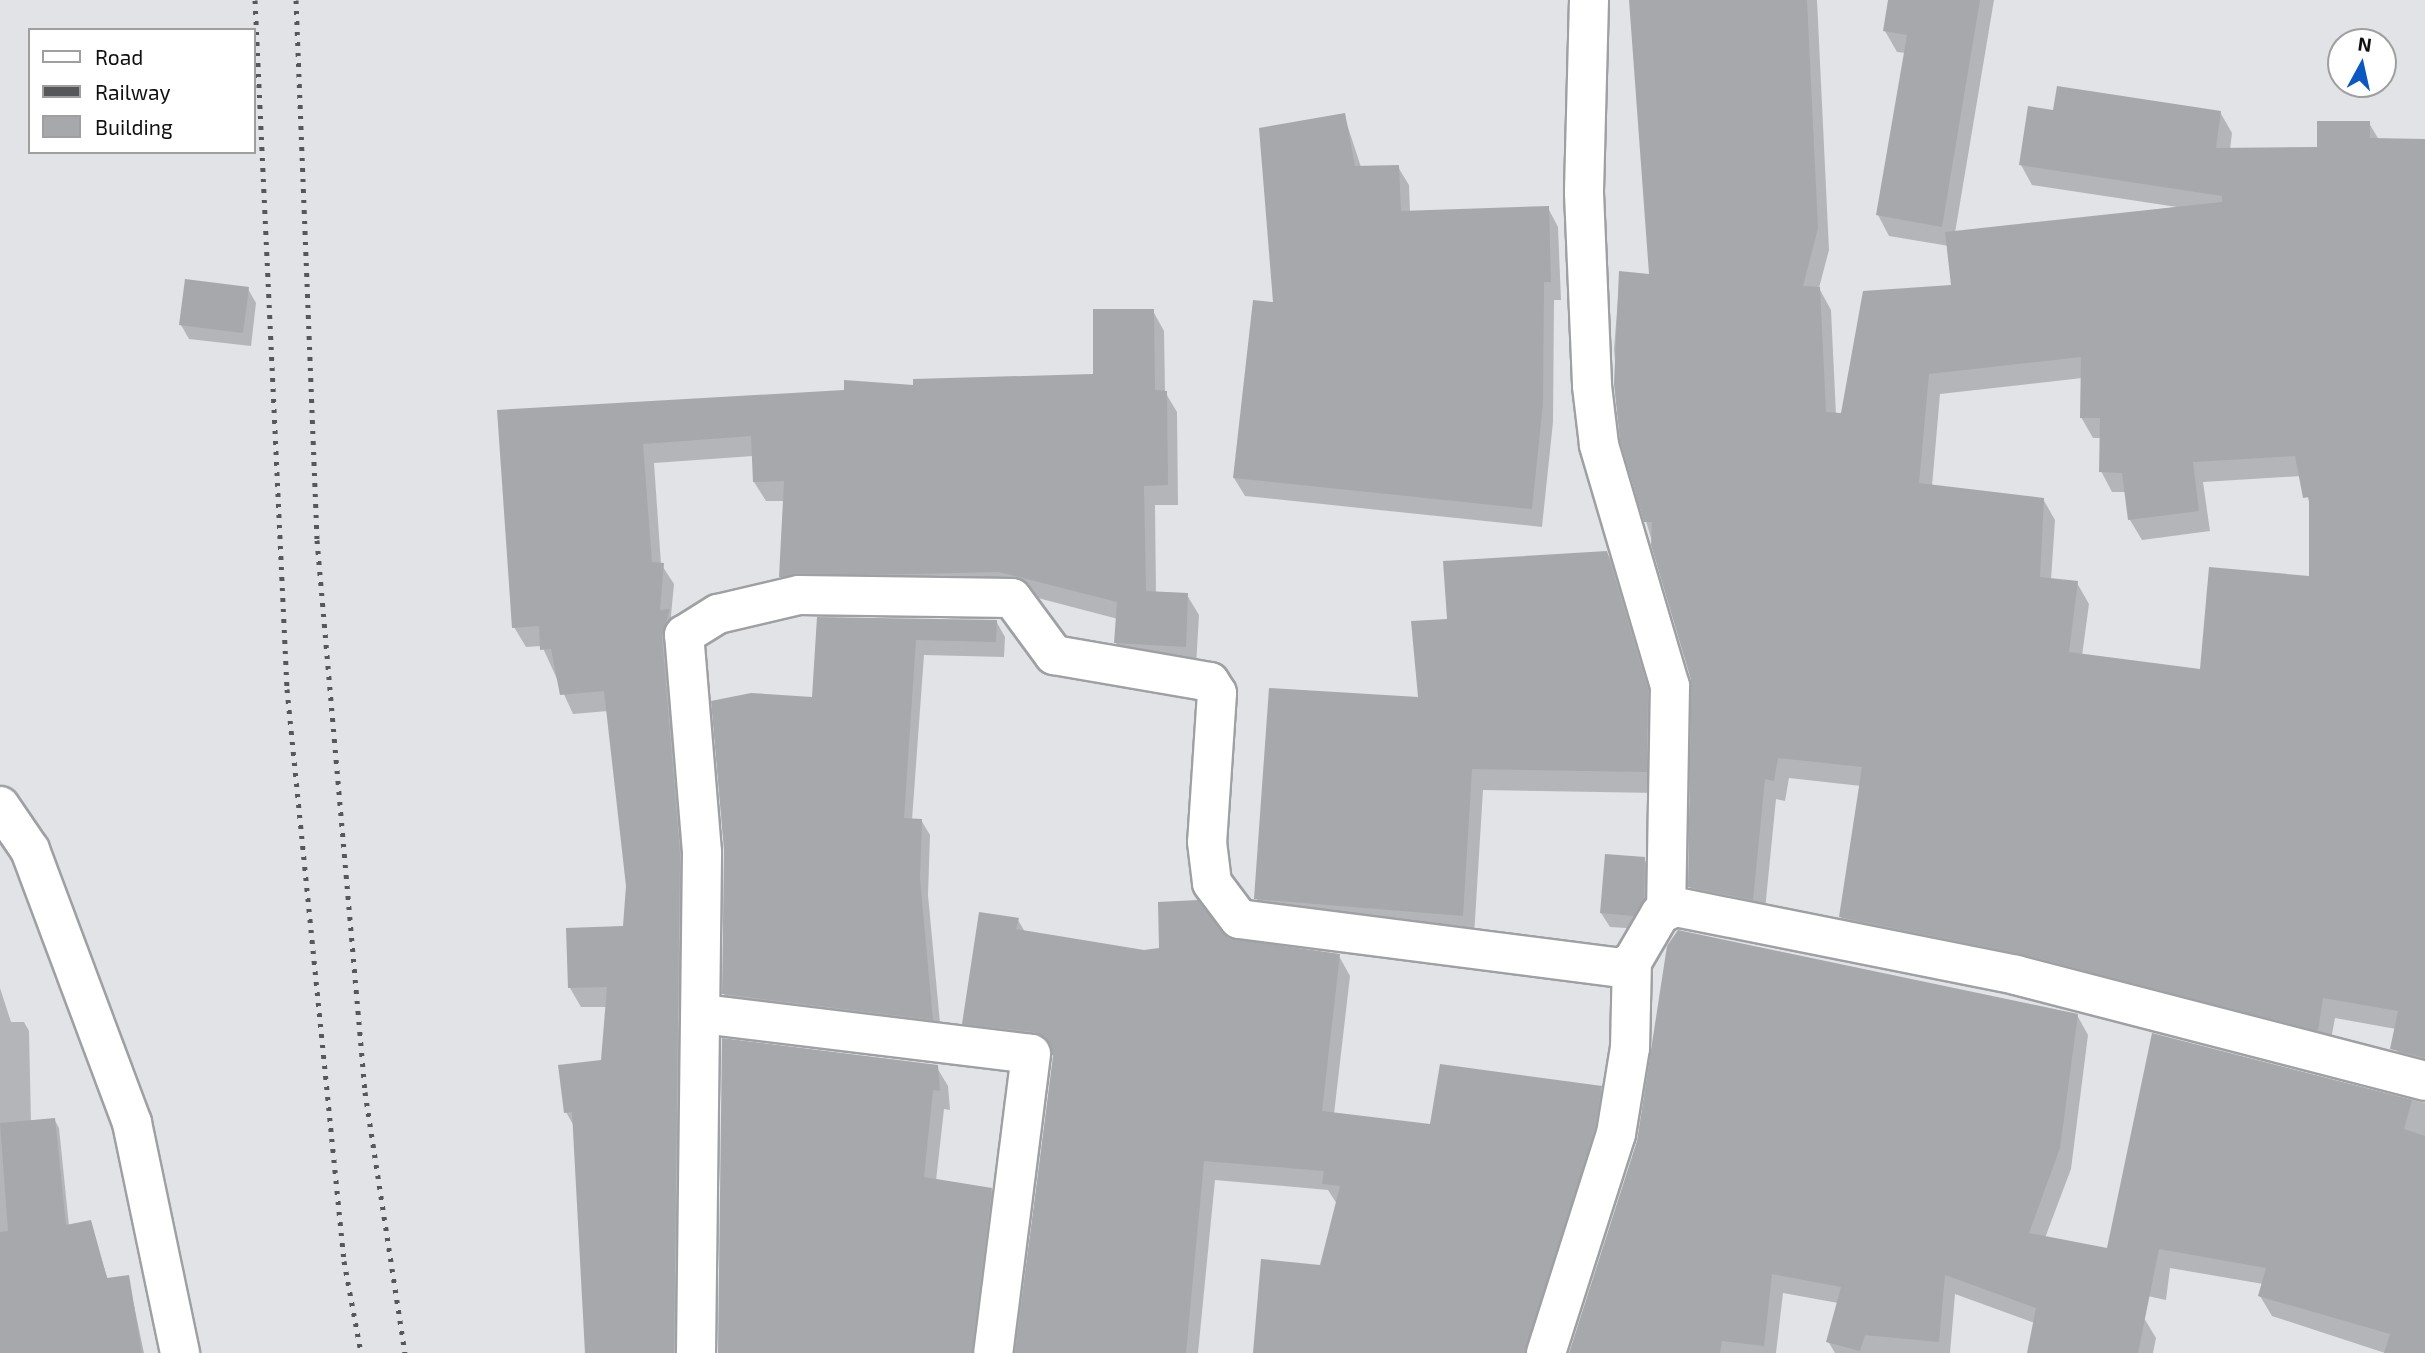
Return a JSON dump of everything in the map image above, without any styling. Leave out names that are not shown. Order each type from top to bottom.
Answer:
[{"type":"street","points":[[1546,1353],[1616,1134],[1630,1048],[1632,962],[1666,908],[1670,686],[1599,445],[1592,386],[1584,193],[1589,0]]},
{"type":"street","points":[[696,1353],[694,1178],[702,1014],[702,852],[684,635],[718,614],[799,596],[1012,598],[1054,655],[1210,682],[1217,692],[1210,869],[1225,908],[1239,919],[1600,966],[1632,962]]},
{"type":"street","points":[[0,806],[30,850],[132,1123],[180,1353]]},
{"type":"street","points":[[1666,908],[2016,975],[2425,1081]]},
{"type":"street","points":[[702,1014],[1031,1054],[993,1353]]},
{"type":"building","points":[[1629,0],[1807,0],[1818,228],[1803,286],[1820,287],[1826,412],[1841,413],[1863,291],[1951,285],[1945,232],[2222,202],[2222,196],[2019,165],[2028,106],[2053,110],[2057,86],[2221,111],[2216,148],[2317,147],[2317,121],[2370,121],[2370,138],[2425,139],[2425,1058],[2390,1049],[2398,1011],[2323,998],[2318,1031],[2021,954],[1839,917],[1862,767],[1778,758],[1774,781],[1765,779],[1753,900],[1688,887],[1691,680],[1651,545],[1652,522],[1644,522],[1620,441],[1614,384],[1619,271],[1649,274]],"holes":[[[2081,357],[2080,418],[2100,418],[2099,472],[2122,473],[2128,520],[2199,511],[2193,462],[2295,456],[2303,498],[2309,497],[2309,576],[2209,567],[2200,669],[2069,652],[2078,581],[2040,577],[2044,498],[1919,483],[1929,374]]]},
{"type":"building","points":[[1888,0],[1980,0],[1942,227],[1876,215],[1907,35],[1883,31]]},
{"type":"building","points":[[1345,113],[1355,166],[1399,165],[1401,211],[1549,206],[1551,282],[1544,282],[1543,403],[1532,509],[1233,478],[1253,300],[1273,302],[1259,128]]},
{"type":"building","points":[[185,279],[249,287],[243,333],[179,325]]},
{"type":"building","points":[[1093,309],[1154,309],[1155,390],[1167,391],[1168,485],[1144,486],[1146,591],[1188,593],[1186,647],[1114,643],[1117,602],[999,572],[779,577],[784,481],[753,482],[751,436],[643,444],[652,562],[664,563],[660,610],[670,609],[662,637],[680,853],[674,1353],[585,1353],[572,1112],[564,1113],[558,1065],[601,1060],[607,987],[568,988],[566,928],[623,926],[626,886],[604,691],[560,695],[551,649],[540,650],[539,626],[512,628],[497,410],[844,390],[844,380],[913,385],[913,379],[1093,374]]},
{"type":"building","points":[[1607,551],[1648,689],[1647,772],[1472,769],[1463,916],[1254,899],[1269,688],[1418,697],[1411,621],[1447,619],[1443,561]]},
{"type":"building","points":[[817,617],[997,620],[996,642],[916,640],[904,818],[922,819],[920,879],[933,1020],[722,994],[724,850],[711,701],[751,693],[812,697]]},
{"type":"building","points":[[1605,854],[1645,857],[1644,900],[1634,916],[1600,913]]},
{"type":"building","points":[[1198,900],[1228,938],[1340,954],[1322,1111],[1430,1124],[1440,1064],[1602,1086],[1595,1129],[1525,1353],[1253,1353],[1261,1259],[1320,1265],[1340,1186],[1322,1184],[1324,1171],[1204,1161],[1186,1353],[1015,1353],[1053,1056],[1045,1037],[1034,1032],[962,1024],[979,912],[1019,918],[1016,929],[1144,950],[1159,948],[1158,902]]},
{"type":"building","points":[[1678,930],[2078,1014],[2060,1148],[2029,1233],[2107,1248],[2152,1033],[2412,1100],[2404,1129],[2425,1136],[2425,1353],[2384,1353],[2390,1334],[2258,1296],[2266,1268],[2159,1249],[2138,1353],[2027,1353],[2036,1308],[1945,1275],[1939,1342],[1865,1335],[1860,1351],[1826,1342],[1841,1287],[1772,1274],[1764,1346],[1722,1341],[1720,1353],[1569,1353],[1637,1141],[1667,946]]},
{"type":"building","points":[[722,1038],[938,1065],[940,1091],[933,1090],[924,1177],[992,1188],[972,1353],[718,1353]]},
{"type":"building","points":[[55,1118],[66,1225],[91,1220],[107,1278],[129,1275],[142,1353],[0,1353],[0,1232],[8,1231],[0,1123]]},
{"type":"railway","points":[[255,0],[287,689],[344,1261],[361,1353]]},
{"type":"railway","points":[[296,0],[317,540],[365,1092],[405,1353]]}]
